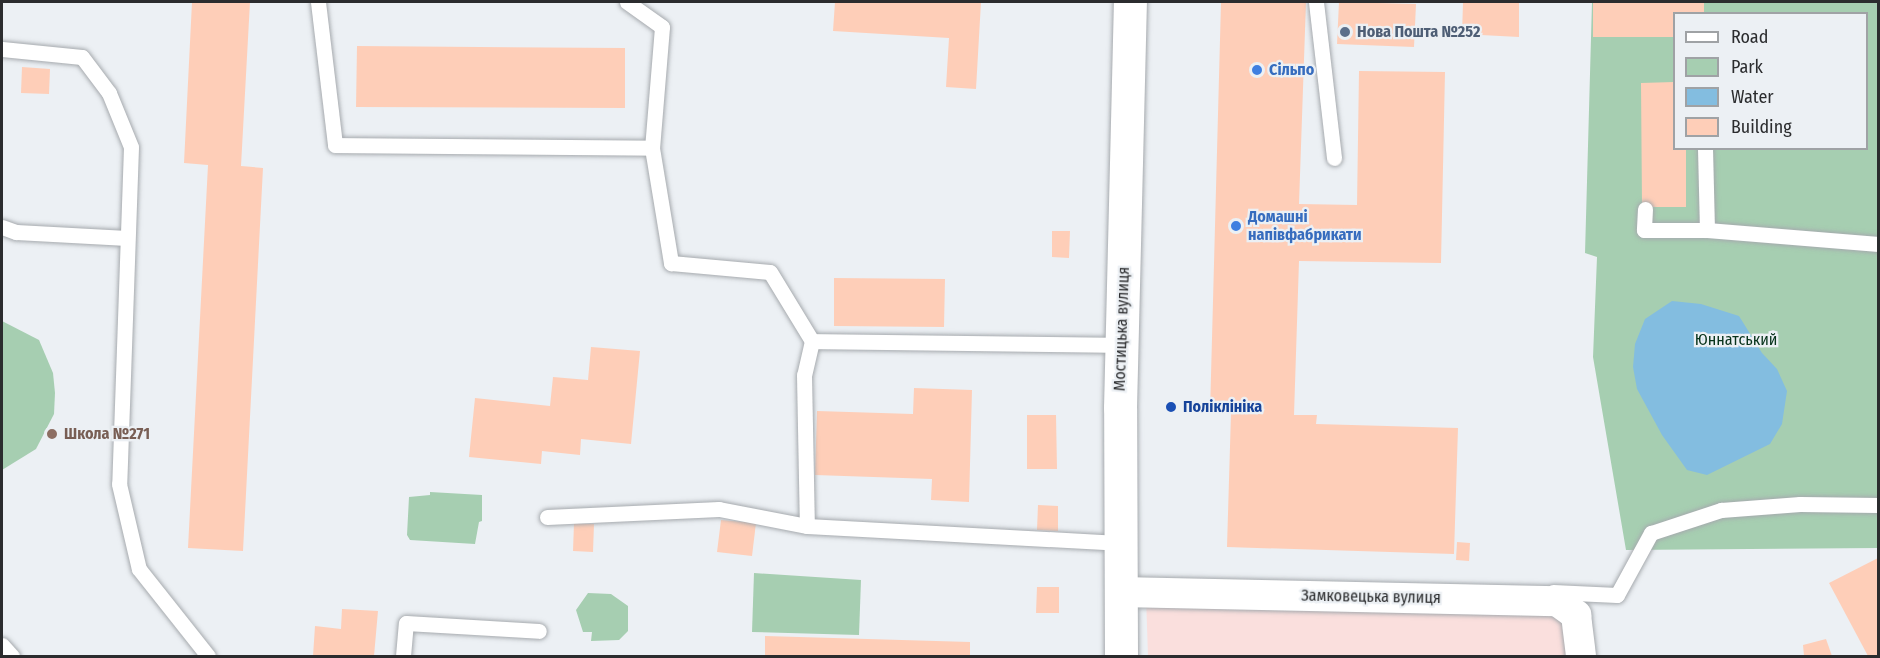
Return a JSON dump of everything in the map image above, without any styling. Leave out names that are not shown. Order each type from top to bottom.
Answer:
[{"type":"street","name":"Мостицька вулиця","points":[[1121,657],[1119,543],[1130,2]]},
{"type":"street","name":"Замковецька вулиця","points":[[1120,592],[1557,601],[1576,615],[1581,657]]},
{"type":"lane","points":[[318,2],[335,145],[652,148]]},
{"type":"lane","points":[[627,2],[662,27],[652,148],[671,263],[770,272],[812,341],[804,375],[807,526]]},
{"type":"lane","points":[[1316,2],[1334,158]]},
{"type":"lane","points":[[2,49],[82,57],[110,93],[131,147],[119,484],[139,569],[208,657]]},
{"type":"lane","points":[[1705,150],[1707,230]]},
{"type":"lane","points":[[1645,209],[1644,230],[1707,230],[1878,244]]},
{"type":"lane","points":[[2,227],[16,232],[127,238]]},
{"type":"lane","points":[[812,341],[1122,345]]},
{"type":"lane","points":[[1459,598],[1497,589],[1617,595],[1651,533],[1720,510],[1800,504],[1878,505]]},
{"type":"lane","points":[[547,517],[719,509],[807,526],[1119,543]]},
{"type":"lane","points":[[403,657],[406,623],[539,631]]},
{"type":"lane","points":[[2,645],[12,657]]},
{"type":"shaded area","points":[[1146,597],[1559,607],[1570,656],[1148,656]]},
{"type":"green space","name":"Юннатський","points":[[1592,2],[1878,2],[1878,548],[1626,550],[1593,357],[1597,257],[1585,253]]},
{"type":"green space","points":[[2,321],[39,340],[53,373],[55,393],[54,414],[36,449],[2,470]]},
{"type":"green space","points":[[430,492],[482,495],[482,521],[479,522],[475,544],[410,540],[407,535],[409,497],[430,495]]},
{"type":"green space","points":[[754,573],[861,580],[859,635],[752,632]]},
{"type":"green space","points":[[588,593],[611,594],[628,606],[628,631],[619,640],[591,641],[592,632],[583,632],[576,610]]},
{"type":"water","points":[[1672,301],[1701,304],[1739,316],[1762,353],[1777,369],[1787,391],[1782,424],[1770,444],[1707,475],[1687,470],[1662,435],[1637,389],[1633,367],[1635,344],[1645,319]]},
{"type":"building","points":[[192,2],[250,2],[241,166],[263,168],[243,551],[188,548],[208,165],[184,163]]},
{"type":"building","points":[[835,2],[981,2],[976,89],[946,87],[949,38],[833,31]]},
{"type":"building","points":[[1221,2],[1306,2],[1299,204],[1357,205],[1359,71],[1445,72],[1441,263],[1299,261],[1294,415],[1317,415],[1316,424],[1458,428],[1454,554],[1227,547],[1231,413],[1210,413]]},
{"type":"building","points":[[1339,2],[1416,4],[1414,47],[1337,44]]},
{"type":"building","points":[[1463,2],[1519,2],[1519,37],[1462,34]]},
{"type":"building","points":[[1593,2],[1704,2],[1704,12],[1673,12],[1673,37],[1593,37]]},
{"type":"building","points":[[357,46],[625,48],[625,108],[356,107]]},
{"type":"building","points":[[22,67],[50,69],[49,94],[21,93]]},
{"type":"building","points":[[1673,82],[1673,150],[1686,150],[1686,207],[1642,207],[1641,83]]},
{"type":"building","points":[[1052,231],[1070,231],[1069,258],[1052,257]]},
{"type":"building","points":[[834,278],[945,279],[944,327],[834,326]]},
{"type":"building","points":[[591,347],[640,351],[631,444],[581,439],[580,455],[542,451],[541,464],[469,457],[475,398],[550,406],[553,377],[588,380]]},
{"type":"building","points":[[914,388],[972,390],[969,502],[931,500],[932,479],[815,475],[817,411],[913,414]]},
{"type":"building","points":[[1027,415],[1056,415],[1057,469],[1027,469]]},
{"type":"building","points":[[1038,505],[1058,506],[1058,531],[1037,530]]},
{"type":"building","points":[[721,520],[756,523],[752,556],[717,552]]},
{"type":"building","points":[[574,523],[594,524],[593,552],[573,551]]},
{"type":"building","points":[[1457,542],[1470,543],[1469,561],[1456,560]]},
{"type":"building","points":[[1878,558],[1878,656],[1868,656],[1829,583]]},
{"type":"building","points":[[1037,587],[1059,587],[1059,613],[1036,613]]},
{"type":"building","points":[[342,609],[378,611],[374,656],[313,656],[315,626],[341,629]]},
{"type":"building","points":[[765,636],[970,642],[970,656],[765,656]]},
{"type":"building","points":[[1826,639],[1832,656],[1804,656],[1803,645]]},
{"type":"place","name":"Нова Пошта №252","points":[[1345,32]]},
{"type":"place","name":"Сільпо","points":[[1257,70]]},
{"type":"place","name":"Домашні напівфабрикати","points":[[1236,226]]},
{"type":"place","name":"Поліклініка","points":[[1171,407]]},
{"type":"place","name":"Школа №271","points":[[52,434]]}]
